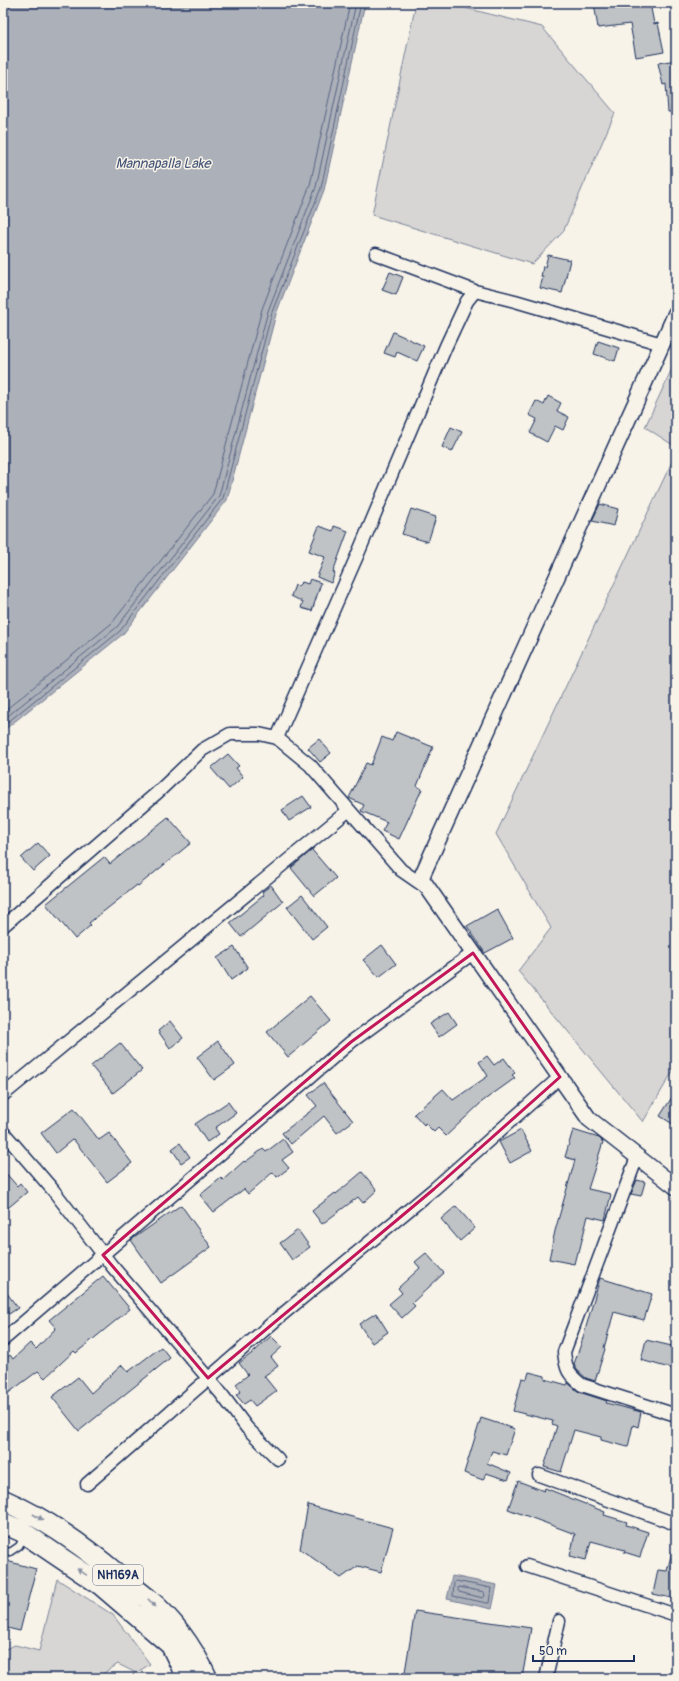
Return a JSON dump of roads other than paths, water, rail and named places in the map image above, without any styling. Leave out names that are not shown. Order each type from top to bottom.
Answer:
[{"type":"highway","name":"NH169A","points":[[3,1500],[23,1509],[70,1537],[89,1550],[148,1599],[175,1626],[199,1660],[207,1678]]},
{"type":"highway","name":"NH169A","points":[[3,1523],[26,1534],[100,1585],[171,1646],[187,1678]]},
{"type":"street","points":[[376,254],[475,291],[515,301],[662,344]]},
{"type":"street","points":[[277,738],[357,556],[446,346],[467,301],[475,291]]},
{"type":"street","points":[[676,313],[421,878],[589,1119],[676,1187]]},
{"type":"street","points":[[3,926],[158,792],[202,750],[230,734],[259,734],[277,738],[310,765],[401,870],[429,890]]},
{"type":"street","points":[[3,1095],[349,810]]},
{"type":"street","points":[[3,1340],[351,1042],[473,953]]},
{"type":"street","points":[[87,1484],[278,1318],[434,1189],[560,1077]]},
{"type":"street","points":[[3,1132],[53,1190],[104,1255],[208,1378],[247,1428],[278,1459]]},
{"type":"street","points":[[637,1156],[564,1352],[566,1366],[571,1376],[582,1385],[676,1415]]},
{"type":"street","points":[[539,1476],[676,1524]]},
{"type":"street","points":[[527,1566],[676,1614]]},
{"type":"street","points":[[546,1678],[559,1621]]},
{"type":"lane","points":[[3,1550],[10,1552],[19,1546],[26,1534]]},
{"type":"water","name":"Mannapalla Lake","points":[[3,3],[365,3],[324,190],[276,314],[227,500],[123,634],[3,731]]},
{"type":"water","points":[[452,1576],[497,1585],[492,1609],[447,1599]]}]
